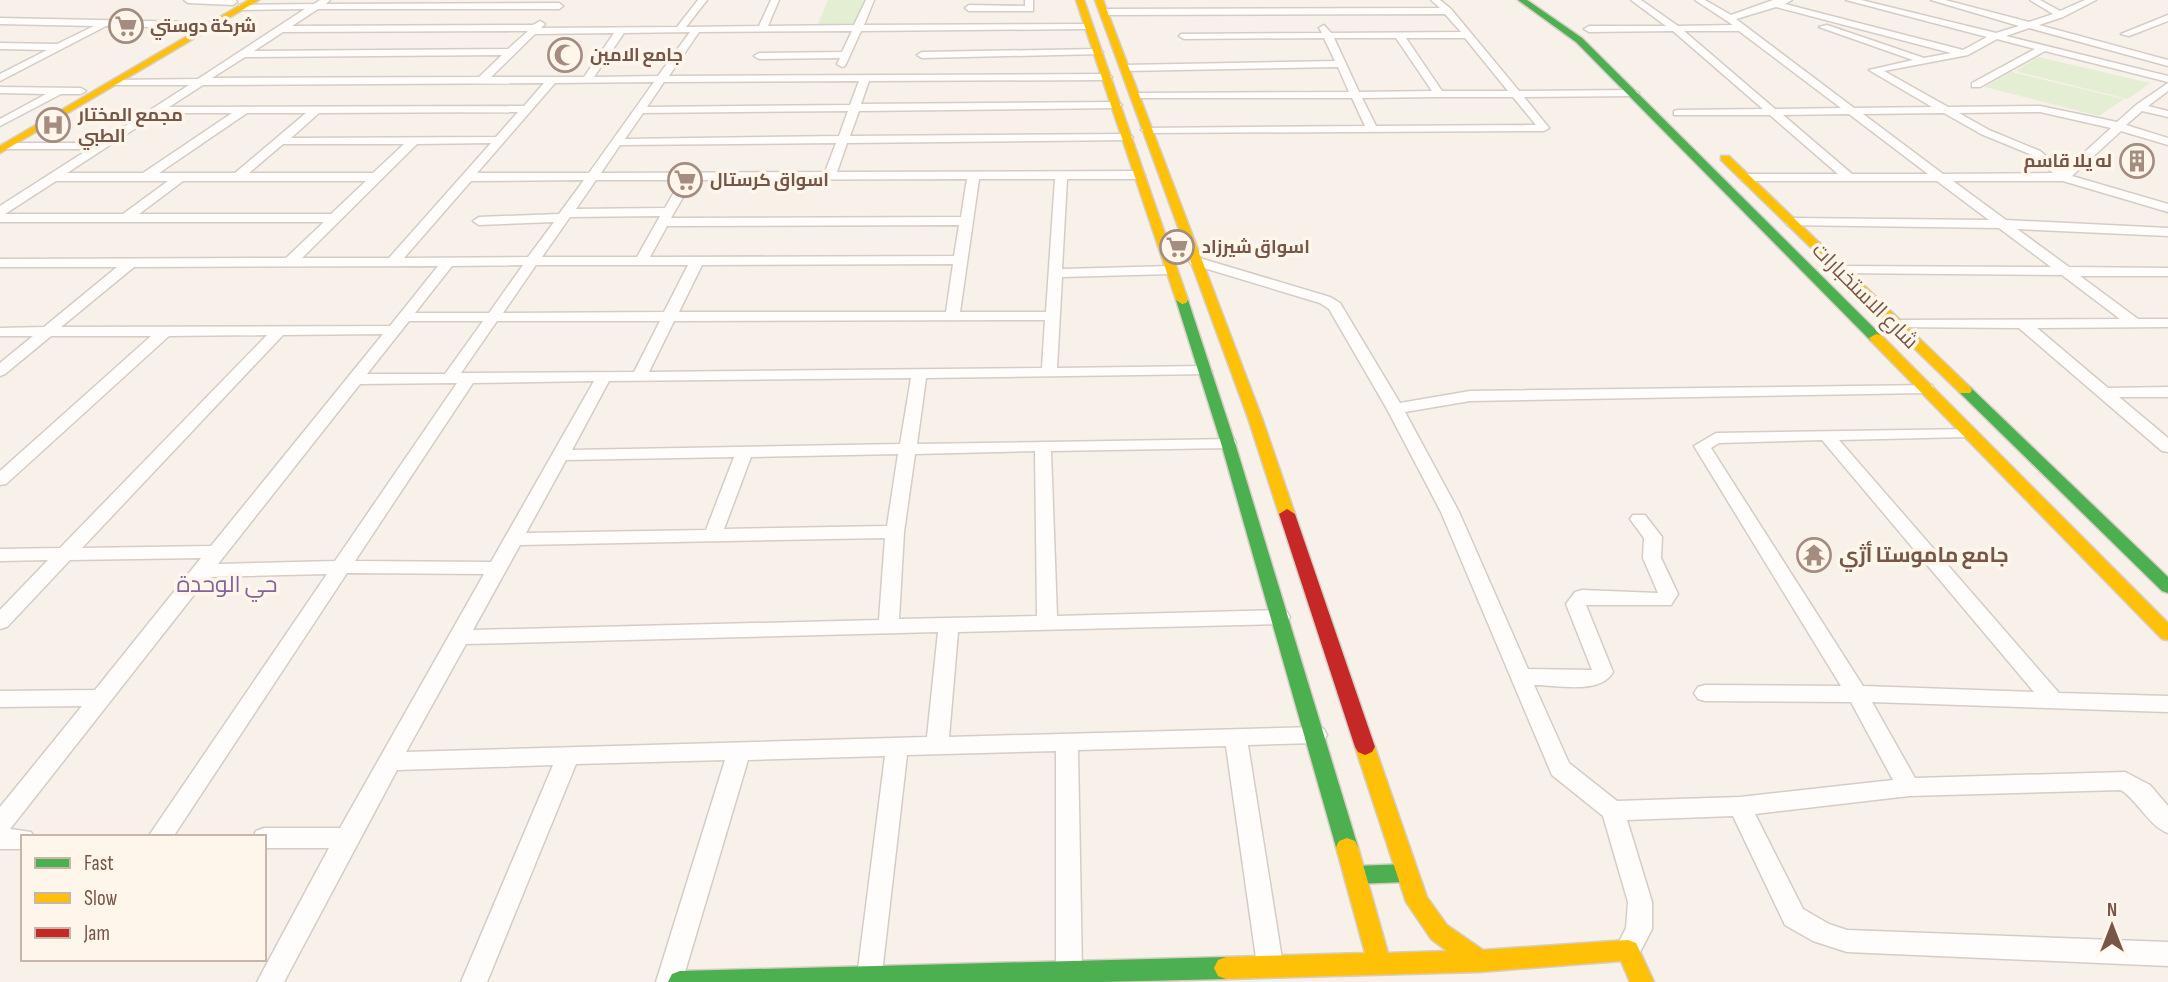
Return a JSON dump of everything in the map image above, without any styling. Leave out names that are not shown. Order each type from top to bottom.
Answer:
[{"type":"street","points":[[188,0],[315,7],[562,3]]},
{"type":"street","points":[[0,212],[326,0]]},
{"type":"street","points":[[679,30],[703,0]]},
{"type":"street","points":[[747,79],[766,40],[775,0]]},
{"type":"street","points":[[835,78],[870,0]]},
{"type":"street","points":[[965,27],[970,4],[1030,9],[1029,0]]},
{"type":"street","points":[[1080,0],[1156,220],[1228,443],[1316,735],[1379,962]]},
{"type":"street","points":[[1174,0],[1188,52]]},
{"type":"street","points":[[1369,0],[1384,11]]},
{"type":"street","points":[[1147,130],[1544,128],[1468,34],[1435,0]]},
{"type":"street","name":"شارع الاستخبارات","points":[[1522,0],[1637,80]]},
{"type":"street","name":"شارع الاستخبارات","points":[[1541,0],[1589,29],[1967,432],[2168,634]]},
{"type":"street","points":[[1635,0],[1675,29],[1851,179]]},
{"type":"street","points":[[1699,0],[1730,18],[2133,322]]},
{"type":"street","points":[[1730,18],[1761,5],[1788,0]]},
{"type":"street","points":[[1850,0],[2042,49],[2167,85]]},
{"type":"street","points":[[1935,0],[2168,62]]},
{"type":"street","points":[[1962,7],[1982,0]]},
{"type":"street","points":[[2034,0],[2060,15]]},
{"type":"street","points":[[2064,177],[2036,153],[2009,143],[1874,70],[1882,66],[1929,62],[1965,53],[1994,37],[2060,15],[2092,0]]},
{"type":"street","points":[[2,145],[17,127],[194,25],[241,2]]},
{"type":"street","points":[[2,145],[117,82],[241,2]]},
{"type":"street","points":[[482,80],[562,3]]},
{"type":"street","points":[[1777,4],[1965,53]]},
{"type":"street","points":[[1761,5],[1929,62]]},
{"type":"street","points":[[1448,11],[1177,12],[1101,6],[1255,418],[1418,902],[1427,918],[1454,945],[1479,961]]},
{"type":"street","points":[[1317,12],[1372,129]]},
{"type":"street","points":[[2126,34],[2168,18]]},
{"type":"street","points":[[0,21],[194,25]]},
{"type":"street","points":[[10,31],[30,22]]},
{"type":"street","points":[[0,78],[106,23]]},
{"type":"street","points":[[927,41],[965,27],[1088,26]]},
{"type":"street","points":[[1589,29],[1741,27]]},
{"type":"street","points":[[766,40],[857,28],[927,41],[1098,52]]},
{"type":"street","points":[[280,29],[697,29],[846,55]]},
{"type":"street","points":[[370,37],[381,29]]},
{"type":"street","points":[[161,835],[341,566],[458,379],[492,317],[697,29]]},
{"type":"street","points":[[2145,29],[2157,32]]},
{"type":"street","points":[[587,79],[621,30]]},
{"type":"street","points":[[1125,68],[1188,52],[1328,36],[1468,34]]},
{"type":"street","points":[[1399,35],[1440,96]]},
{"type":"street","points":[[914,78],[927,41]]},
{"type":"street","points":[[349,54],[360,45]]},
{"type":"street","points":[[0,46],[59,47]]},
{"type":"street","points":[[1976,85],[2042,49]]},
{"type":"street","points":[[242,54],[511,52]]},
{"type":"street","points":[[1188,52],[1343,64]]},
{"type":"street","points":[[117,82],[1107,77]]},
{"type":"street","points":[[830,176],[865,78]]},
{"type":"street","points":[[419,110],[452,80]]},
{"type":"street","points":[[393,262],[552,80]]},
{"type":"street","points":[[1136,96],[1518,96],[1637,80]]},
{"type":"street","points":[[272,110],[310,81]]},
{"type":"street","points":[[2064,177],[2167,85]]},
{"type":"street","points":[[0,90],[81,91]]},
{"type":"street","points":[[0,123],[59,91]]},
{"type":"street","points":[[640,110],[1117,105]]},
{"type":"street","points":[[2140,107],[2168,114]]},
{"type":"street","points":[[1673,108],[1769,111],[2040,109],[2101,121],[2168,142]]},
{"type":"street","points":[[1673,108],[1697,131]]},
{"type":"street","points":[[157,110],[526,109]]},
{"type":"street","points":[[146,177],[244,110]]},
{"type":"street","points":[[238,177],[316,110]]},
{"type":"street","points":[[17,127],[39,127]]},
{"type":"street","points":[[617,142],[1127,138]]},
{"type":"street","points":[[281,141],[499,140]]},
{"type":"street","points":[[289,262],[413,141]]},
{"type":"street","points":[[2,145],[101,146]]},
{"type":"street","name":"شارع الاستخبارات","points":[[1717,150],[2168,587]]},
{"type":"street","points":[[1049,373],[1050,316],[1061,175]]},
{"type":"street","points":[[467,177],[1139,175]]},
{"type":"street","points":[[641,261],[690,176]]},
{"type":"street","points":[[952,317],[973,176]]},
{"type":"street","points":[[53,177],[377,177]]},
{"type":"street","points":[[126,218],[180,177]]},
{"type":"street","points":[[1746,178],[2064,177],[2168,208]]},
{"type":"street","points":[[479,221],[565,216],[967,221]]},
{"type":"street","points":[[0,218],[335,218]]},
{"type":"street","points":[[1156,220],[1181,220]]},
{"type":"street","points":[[1791,222],[2003,223],[2168,232]]},
{"type":"street","points":[[0,263],[959,260]]},
{"type":"street","points":[[0,824],[449,261]]},
{"type":"street","points":[[639,377],[697,261]]},
{"type":"street","points":[[1196,261],[1332,303],[1395,409],[1450,512],[1560,769],[1613,811],[1640,902],[1639,929],[1628,950]]},
{"type":"street","points":[[0,371],[130,262]]},
{"type":"street","points":[[1054,273],[1171,270]]},
{"type":"street","points":[[1840,270],[2168,272]]},
{"type":"street","points":[[2104,300],[2168,323]]},
{"type":"street","points":[[0,332],[279,331],[492,317],[1050,316]]},
{"type":"street","points":[[2022,323],[2168,447]]},
{"type":"street","points":[[1894,324],[2168,323]]},
{"type":"street","points":[[0,622],[279,331]]},
{"type":"street","points":[[0,480],[164,332]]},
{"type":"street","points":[[355,379],[1203,372]]},
{"type":"street","points":[[889,626],[895,533],[919,374]]},
{"type":"street","points":[[270,982],[347,838],[604,377]]},
{"type":"street","points":[[1395,409],[1470,396],[1926,388]]},
{"type":"street","points":[[2104,393],[2168,392]]},
{"type":"street","points":[[1909,787],[1857,694],[1702,446],[1716,438],[1967,432]]},
{"type":"street","points":[[1825,434],[2052,699]]},
{"type":"street","points":[[561,455],[1228,443]]},
{"type":"street","points":[[1043,447],[1047,622]]},
{"type":"street","points":[[713,536],[744,452]]},
{"type":"street","points":[[2004,467],[2042,465]]},
{"type":"street","points":[[1521,677],[1597,678],[1603,672],[1576,604],[1582,597],[1664,600],[1668,594],[1652,558],[1653,537],[1639,519]]},
{"type":"street","points":[[514,539],[895,533]]},
{"type":"street","points":[[0,555],[216,552]]},
{"type":"street","points":[[202,571],[341,566],[498,568]]},
{"type":"street","points":[[459,637],[1280,617]]},
{"type":"street","points":[[937,745],[949,625]]},
{"type":"street","points":[[1705,693],[1857,694],[2168,704]]},
{"type":"street","points":[[0,699],[100,698]]},
{"type":"street","points":[[390,761],[1316,735]]},
{"type":"street","points":[[1236,737],[1270,965]]},
{"type":"street","points":[[1068,741],[1069,971]]},
{"type":"street","points":[[870,977],[897,746]]},
{"type":"street","points":[[669,982],[739,751]]},
{"type":"street","points":[[474,982],[568,756]]},
{"type":"street","points":[[1613,811],[1740,806],[1909,787],[2125,781],[2142,792],[2168,823]]},
{"type":"street","points":[[1740,806],[1794,917],[1822,933],[1847,941],[2168,954]]},
{"type":"street","points":[[266,838],[347,838]]},
{"type":"street","points":[[0,839],[21,839]]},
{"type":"street","points":[[1355,875],[1407,873]]},
{"type":"street","points":[[680,982],[1479,961],[1628,950]]},
{"type":"street","points":[[1628,950],[1642,982]]},
{"type":"green space","points":[[828,0],[865,0],[854,24],[818,24]]},
{"type":"green space","points":[[2038,57],[2150,83],[2128,99],[2015,71]]},
{"type":"green space","points":[[2011,72],[2124,99],[2099,116],[1985,87]]},
{"type":"traffic: fast","points":[[1522,0],[1579,40],[1876,338]]},
{"type":"traffic: fast","points":[[1182,300],[1228,443],[1347,847]]},
{"type":"traffic: fast","points":[[1965,390],[2168,587]]},
{"type":"traffic: fast","points":[[1355,875],[1407,873]]},
{"type":"traffic: fast","points":[[680,982],[1226,968]]},
{"type":"traffic: slow","points":[[0,150],[255,0]]},
{"type":"traffic: slow","points":[[1080,0],[1182,300]]},
{"type":"traffic: slow","points":[[1099,0],[1255,418],[1287,514]]},
{"type":"traffic: slow","points":[[1725,158],[1965,390]]},
{"type":"traffic: slow","points":[[1876,338],[2168,634]]},
{"type":"traffic: slow","points":[[1365,747],[1417,902],[1439,932],[1479,961]]},
{"type":"traffic: slow","points":[[1347,847],[1379,962]]},
{"type":"traffic: slow","points":[[1226,968],[1479,961],[1628,950],[1642,982]]},
{"type":"traffic: jam","points":[[1287,514],[1365,747]]},
{"type":"place","name":"شركة دوستي","points":[[126,26]]},
{"type":"place","name":"جامع الامين","points":[[565,55]]},
{"type":"place","name":"مجمع المختار الطبي","points":[[53,125]]},
{"type":"place","name":"له يلا قاسم","points":[[2137,161]]},
{"type":"place","name":"اسواق كرستال","points":[[685,180]]},
{"type":"place","name":"اسواق شيرزاد","points":[[1177,247]]},
{"type":"place","name":"جامع ماموستا أژي","points":[[1814,555]]},
{"type":"district","name":"حي الوحدة","points":[[227,585]]}]
